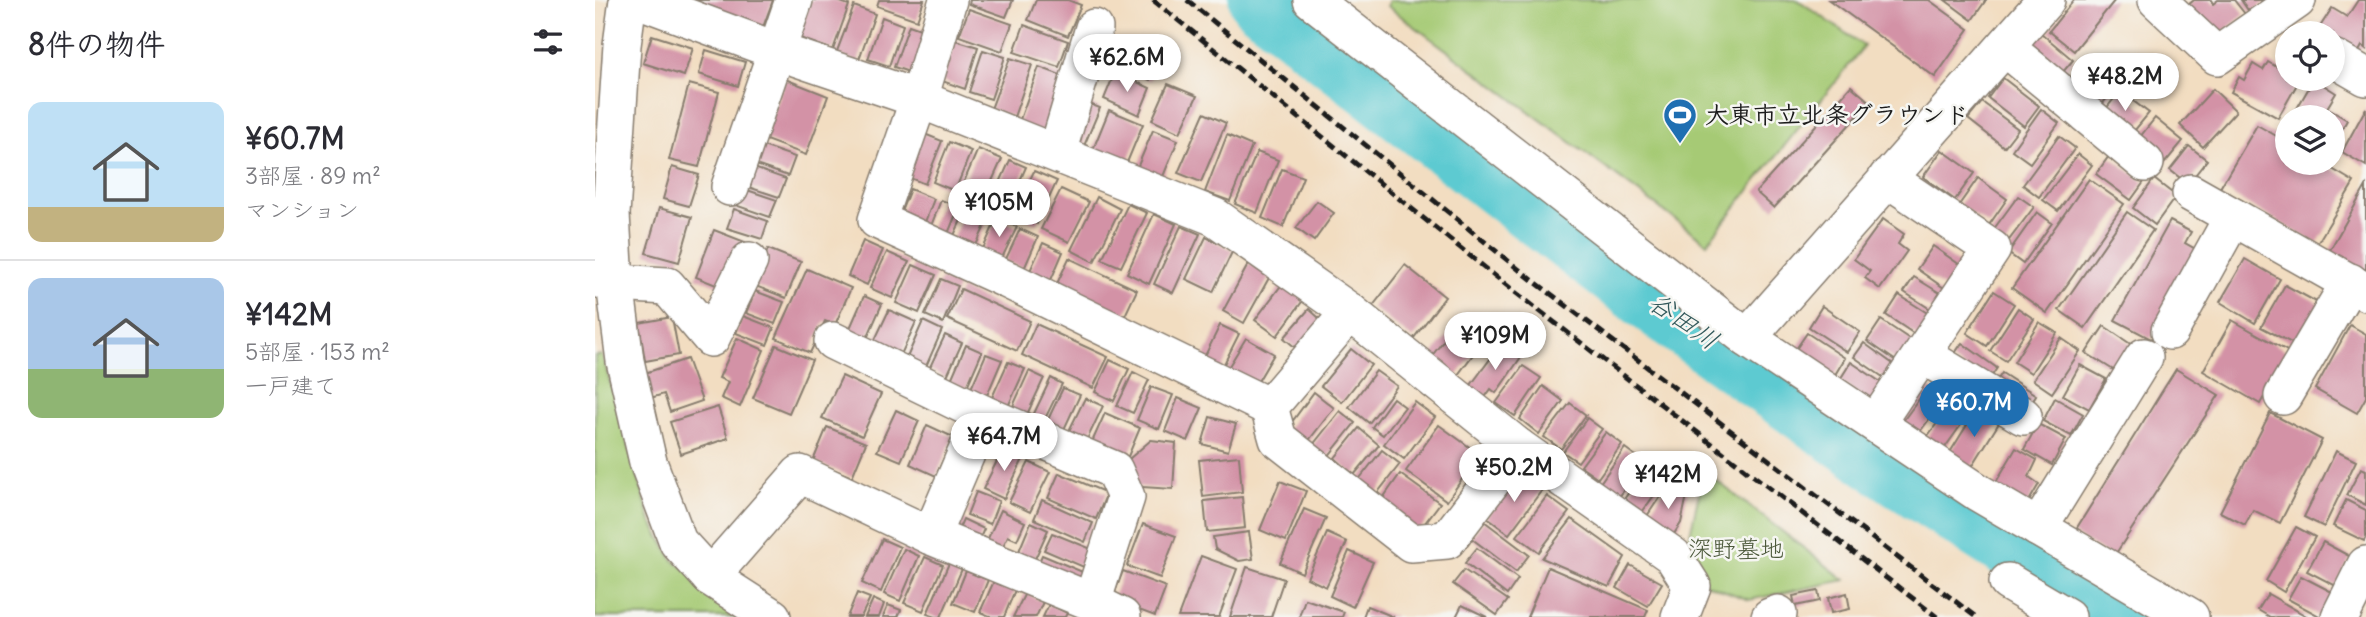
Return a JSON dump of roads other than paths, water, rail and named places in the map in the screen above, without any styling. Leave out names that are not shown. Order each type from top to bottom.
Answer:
[{"type":"street","points":[[628,0],[608,39],[611,214],[606,302],[625,361],[648,462],[678,542],[710,577],[772,617]]},
{"type":"street","points":[[640,0],[777,51],[919,99],[1215,217],[1350,312],[1518,447],[1673,556],[1692,586],[1680,617]]},
{"type":"street","points":[[730,187],[794,0]]},
{"type":"street","points":[[948,0],[919,99],[877,220],[1008,280],[1269,407],[1278,439],[1411,543],[1447,540],[1518,447]]},
{"type":"street","points":[[1312,0],[1747,338],[1979,493],[2190,617]]},
{"type":"street","points":[[1747,338],[2046,0]]},
{"type":"street","points":[[2157,0],[2217,57],[2286,18]]},
{"type":"street","points":[[1057,153],[1094,28]]},
{"type":"street","points":[[2004,47],[2145,163]]},
{"type":"street","points":[[2345,65],[2366,77]]},
{"type":"street","points":[[1884,411],[1991,249],[1887,178]]},
{"type":"street","points":[[2191,193],[2358,287],[2283,396]]},
{"type":"street","points":[[2170,331],[2233,216]]},
{"type":"street","points":[[606,302],[667,286],[711,338],[749,261]]},
{"type":"street","points":[[1269,407],[1350,312]]},
{"type":"street","points":[[710,577],[800,474],[931,536],[1107,610],[1126,497],[1114,470],[983,414],[832,341]]},
{"type":"street","points":[[1923,355],[2023,416]]},
{"type":"street","points":[[2038,527],[2144,357]]},
{"type":"street","points":[[931,536],[983,414]]},
{"type":"street","points":[[2340,617],[2366,565]]},
{"type":"street","points":[[2008,582],[2067,617]]},
{"type":"waterway","name":"谷田川","points":[[1261,0],[1624,280],[1746,368],[1996,538],[2124,617]]},
{"type":"railway","points":[[1153,0],[1515,292],[1937,617]]},
{"type":"railway","points":[[1187,0],[1522,272],[1976,617]]},
{"type":"place","name":"大東市立北条グラウンド","points":[[1680,145]]},
{"type":"park label","name":"深野墓地","points":[[1736,549]]}]
